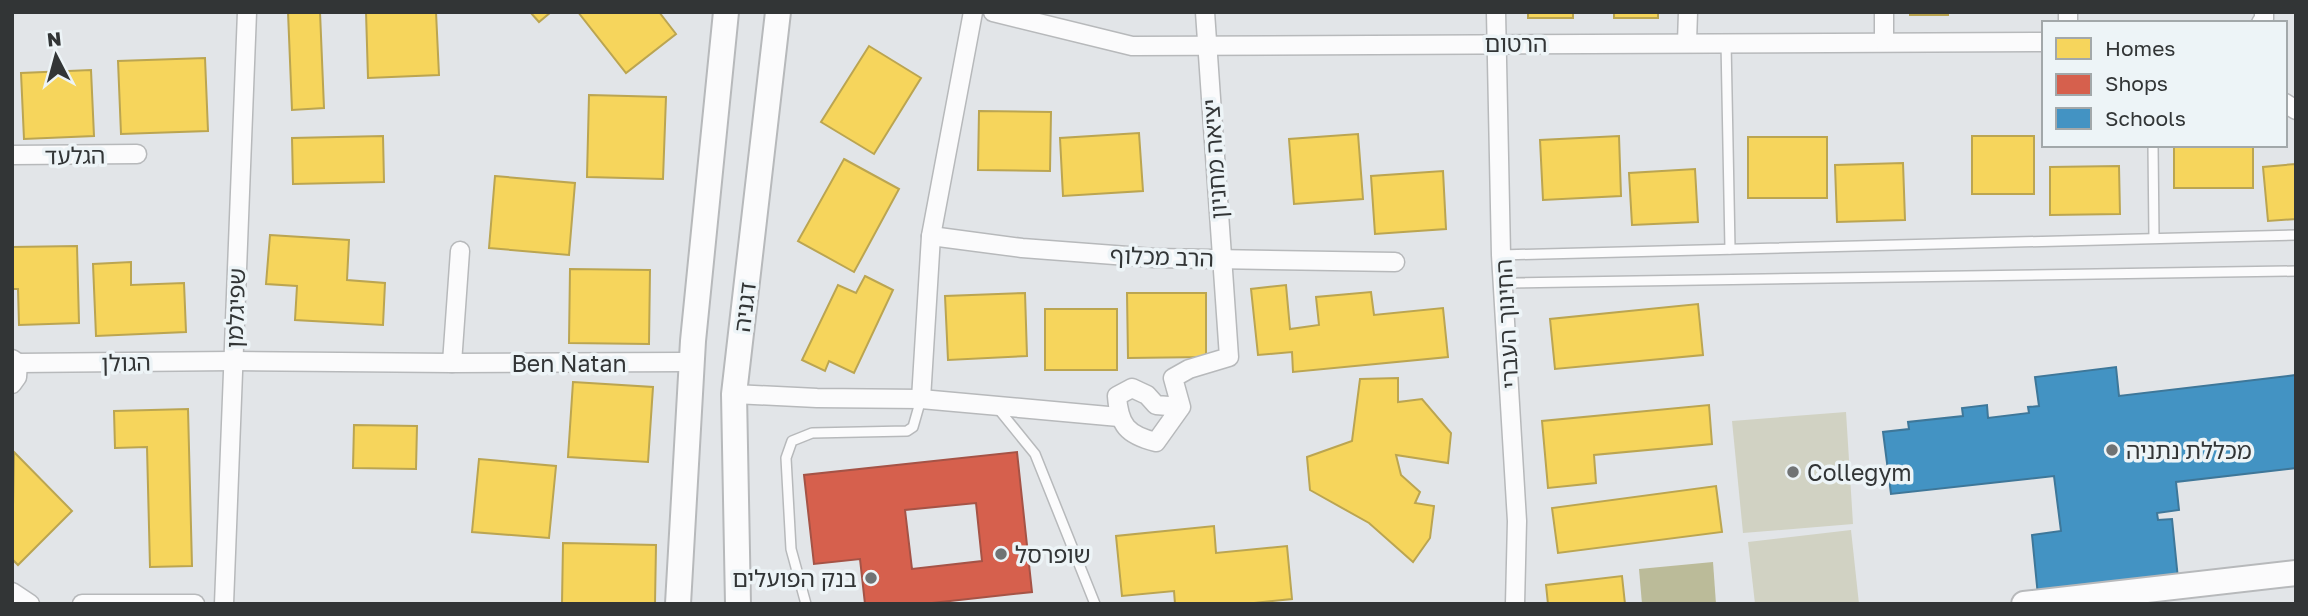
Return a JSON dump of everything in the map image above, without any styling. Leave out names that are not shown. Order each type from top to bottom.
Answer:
[{"type":"street","name":"שפיגלמן","points":[[224,604],[247,12]]},
{"type":"street","name":"דגניה","points":[[678,604],[693,341],[726,12]]},
{"type":"street","name":"דגניה","points":[[738,604],[734,394],[778,12]]},
{"type":"street","points":[[921,399],[931,236],[973,12]]},
{"type":"street","name":"הרטום","points":[[993,12],[1132,46],[2042,42]]},
{"type":"street","name":"יציאה מחניון","points":[[1181,407],[1173,378],[1189,369],[1229,357],[1220,258],[1205,12]]},
{"type":"street","name":"החינוך העברי","points":[[1496,12],[1503,283],[1517,521],[1515,604]]},
{"type":"street","points":[[1688,12],[1688,42]]},
{"type":"street","points":[[1884,12],[1884,42]]},
{"type":"street","name":"הגלעד","points":[[12,155],[137,154]]},
{"type":"street","name":"הרב מכלוף","points":[[931,236],[1035,249],[1154,258],[1395,262]]},
{"type":"street","points":[[452,363],[460,250]]},
{"type":"street","name":"הגולן","points":[[12,384],[17,376],[15,361],[233,361]]},
{"type":"street","name":"Ben Natan","points":[[233,361],[685,362]]},
{"type":"street","points":[[1132,388],[1147,395],[1156,405],[1181,407],[1156,442],[1136,437],[1119,417],[1117,396],[1132,388]]},
{"type":"street","points":[[734,394],[921,399],[1119,417]]},
{"type":"street","points":[[2024,604],[2296,573]]},
{"type":"street","points":[[12,592],[30,604]]},
{"type":"street","points":[[82,604],[195,604]]},
{"type":"lane","points":[[1726,42],[1730,249]]},
{"type":"lane","points":[[2153,147],[2154,238]]},
{"type":"lane","points":[[1502,255],[2296,234]]},
{"type":"lane","points":[[1503,283],[2296,271]]},
{"type":"lane","points":[[806,604],[791,549],[786,458],[792,441],[812,433],[907,431],[913,427],[921,399]]},
{"type":"lane","points":[[995,404],[1035,454],[1094,604]]},
{"type":"shaded area","name":"Collegym","points":[[1846,412],[1853,524],[1743,533],[1732,421]]},
{"type":"shaded area","name":"Collegym","points":[[1851,530],[1859,604],[1755,604],[1748,542]]},
{"type":"shaded area","points":[[1713,562],[1716,604],[1642,604],[1639,569]]},
{"type":"building: Homes","points":[[288,12],[320,12],[324,108],[292,110]]},
{"type":"building: Homes","points":[[366,12],[436,12],[439,75],[368,78]]},
{"type":"building: Homes","points":[[530,12],[551,12],[539,22]]},
{"type":"building: Homes","points":[[578,12],[659,12],[676,34],[626,73]]},
{"type":"building: Homes","points":[[1528,12],[1573,12],[1573,18],[1528,18]]},
{"type":"building: Homes","points":[[1614,12],[1658,12],[1658,18],[1614,18]]},
{"type":"building: Homes","points":[[1910,12],[1948,12],[1948,15],[1910,15]]},
{"type":"building: Homes","points":[[869,46],[921,78],[874,154],[821,122]]},
{"type":"building: Homes","points":[[205,58],[208,131],[121,134],[118,61]]},
{"type":"building: Homes","points":[[91,70],[94,136],[24,139],[21,73]]},
{"type":"building: Homes","points":[[589,95],[666,97],[663,179],[587,177]]},
{"type":"building: Homes","points":[[979,111],[1051,112],[1050,171],[978,170]]},
{"type":"building: Homes","points":[[1139,133],[1143,191],[1063,196],[1060,138]]},
{"type":"building: Homes","points":[[1358,134],[1363,199],[1294,204],[1289,139]]},
{"type":"building: Homes","points":[[383,136],[384,182],[293,184],[292,138]]},
{"type":"building: Homes","points":[[1619,136],[1621,196],[1543,200],[1540,140]]},
{"type":"building: Homes","points":[[1972,136],[2034,136],[2034,194],[1972,194]]},
{"type":"building: Homes","points":[[1748,137],[1827,137],[1827,198],[1748,198]]},
{"type":"building: Homes","points":[[2174,147],[2253,147],[2253,188],[2174,188]]},
{"type":"building: Homes","points":[[844,159],[899,189],[854,272],[798,241]]},
{"type":"building: Homes","points":[[1903,163],[1905,220],[1837,222],[1835,165]]},
{"type":"building: Homes","points":[[2295,164],[2296,219],[2268,221],[2263,167]]},
{"type":"building: Homes","points":[[2119,166],[2120,214],[2050,215],[2050,167]]},
{"type":"building: Homes","points":[[1695,169],[1698,222],[1632,225],[1629,173]]},
{"type":"building: Homes","points":[[1443,171],[1446,229],[1375,234],[1371,176]]},
{"type":"building: Homes","points":[[495,176],[575,183],[569,255],[489,248]]},
{"type":"building: Homes","points":[[270,235],[349,240],[347,280],[385,283],[383,325],[295,320],[297,286],[266,284]]},
{"type":"building: Homes","points":[[77,246],[79,323],[19,325],[18,289],[12,289],[12,247]]},
{"type":"building: Homes","points":[[131,262],[131,285],[184,283],[186,332],[96,336],[93,264]]},
{"type":"building: Homes","points":[[570,269],[650,270],[649,344],[569,343]]},
{"type":"building: Homes","points":[[865,276],[893,290],[854,373],[829,361],[825,371],[802,360],[838,285],[856,293]]},
{"type":"building: Homes","points":[[1286,285],[1290,329],[1319,325],[1316,297],[1371,292],[1374,315],[1443,308],[1448,357],[1293,372],[1292,352],[1258,355],[1251,289]]},
{"type":"building: Homes","points":[[1025,293],[1027,356],[948,360],[945,296]]},
{"type":"building: Homes","points":[[1127,293],[1206,293],[1206,357],[1128,358]]},
{"type":"building: Homes","points":[[1698,304],[1703,355],[1555,369],[1550,319]]},
{"type":"building: Homes","points":[[1045,309],[1117,309],[1117,370],[1045,370]]},
{"type":"building: Homes","points":[[1398,378],[1398,402],[1422,399],[1451,433],[1448,463],[1396,455],[1401,475],[1420,492],[1415,503],[1434,506],[1430,538],[1413,562],[1369,523],[1310,490],[1307,457],[1352,441],[1360,379]]},
{"type":"building: Homes","points":[[573,382],[653,387],[648,462],[568,457]]},
{"type":"building: Homes","points":[[1709,405],[1712,444],[1594,455],[1596,483],[1548,488],[1542,421]]},
{"type":"building: Homes","points":[[188,409],[192,566],[150,567],[147,447],[115,448],[114,411]]},
{"type":"building: Homes","points":[[354,425],[417,426],[416,469],[353,468]]},
{"type":"building: Homes","points":[[14,452],[72,511],[18,565],[12,559]]},
{"type":"building: Homes","points":[[479,459],[556,466],[549,538],[472,532]]},
{"type":"building: Homes","points":[[1716,486],[1722,532],[1558,553],[1552,508]]},
{"type":"building: Homes","points":[[1214,526],[1216,553],[1287,546],[1292,599],[1245,604],[1175,604],[1174,591],[1122,596],[1116,536]]},
{"type":"building: Homes","points":[[563,543],[656,545],[655,604],[562,604]]},
{"type":"building: Homes","points":[[1622,576],[1625,604],[1548,604],[1546,585]]},
{"type":"building: Shops","points":[[1017,452],[1032,592],[923,604],[865,604],[860,559],[814,564],[804,475]],"holes":[[[976,503],[982,561],[912,569],[905,510]]]},
{"type":"building: Schools","points":[[2116,367],[2119,396],[2296,375],[2296,468],[2176,482],[2179,510],[2157,513],[2158,520],[2172,519],[2178,579],[2038,596],[2032,535],[2061,531],[2054,476],[1891,494],[1883,432],[1909,429],[1908,422],[1963,416],[1962,408],[1987,405],[1988,418],[2029,413],[2028,407],[2039,406],[2035,377]]},
{"type":"place","name":"מכללת נתניה","points":[[2112,450]]},
{"type":"place","name":"Collegym","points":[[1793,472]]},
{"type":"place","name":"שופרסל","points":[[1001,554]]},
{"type":"place","name":"בנק הפועלים","points":[[871,578]]}]
